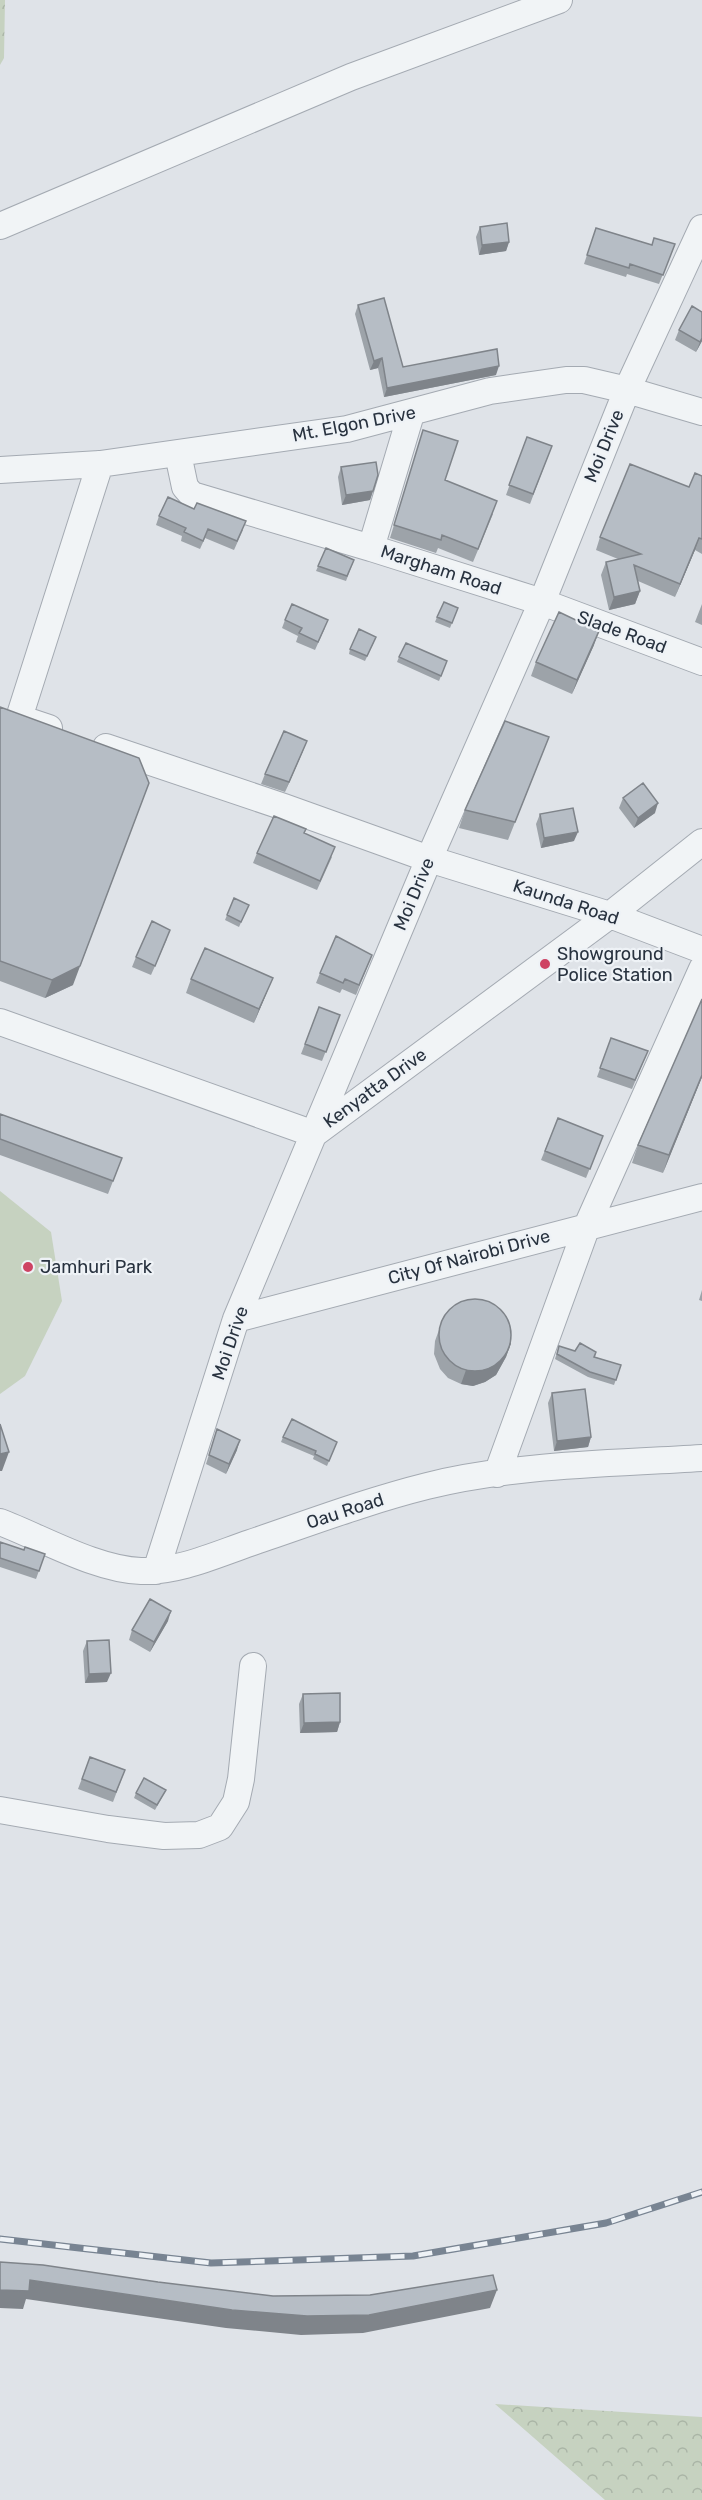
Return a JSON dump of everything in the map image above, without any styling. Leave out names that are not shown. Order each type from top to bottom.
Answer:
[{"type":"street","points":[[0,226],[351,77],[558,0]]},
{"type":"street","name":"Moi Drive","points":[[156,1571],[236,1319],[429,859],[542,602],[627,390],[702,228]]},
{"type":"street","name":"Mt. Elgon Drive","points":[[0,470],[100,464],[347,429],[490,392],[566,380],[584,380],[627,390],[702,412]]},
{"type":"street","name":"Margham Road","points":[[411,414],[371,548],[542,602]]},
{"type":"street","points":[[178,454],[185,487],[192,495],[371,548]]},
{"type":"street","name":"Kaunda Road","points":[[100,464],[19,718],[284,807],[429,859],[610,915],[702,950]]},
{"type":"street","name":"Slade Road","points":[[542,602],[702,662]]},
{"type":"street","name":"Kenyatta Drive","points":[[0,1022],[314,1134],[610,915],[702,842]]},
{"type":"street","points":[[497,1474],[587,1226],[702,969]]},
{"type":"street","name":"City Of Nairobi Drive","points":[[236,1319],[702,1197]]},
{"type":"street","name":"Oau Road","points":[[0,1522],[107,1565],[138,1571],[156,1571],[193,1562],[392,1495],[463,1478],[700,1454]]},
{"type":"street","points":[[0,1810],[108,1829],[165,1836],[199,1835],[220,1827],[236,1802],[241,1779],[253,1666]]},
{"type":"green space","points":[[0,0],[5,0],[4,58],[0,65]]},
{"type":"green space","name":"Jamhuri Park","points":[[0,1191],[51,1232],[62,1301],[25,1376],[0,1394]]},
{"type":"green space","points":[[495,2404],[702,2417],[702,2500],[605,2500]]},
{"type":"building","points":[[507,223],[509,242],[482,245],[480,227]]},
{"type":"building","points":[[596,228],[652,245],[654,238],[675,244],[663,275],[630,264],[629,268],[587,255]]},
{"type":"building","points":[[384,298],[403,367],[497,349],[499,366],[387,388],[382,358],[374,361],[358,305]]},
{"type":"building","points":[[692,306],[702,312],[700,342],[679,330]]},
{"type":"building","points":[[423,430],[458,441],[445,480],[497,501],[478,549],[442,535],[441,540],[394,525]]},
{"type":"building","points":[[527,437],[552,446],[533,494],[509,485]]},
{"type":"building","points":[[376,462],[378,475],[373,491],[346,495],[341,467]]},
{"type":"building","points":[[630,464],[689,487],[695,473],[702,476],[702,539],[699,538],[680,584],[634,565],[640,591],[614,597],[606,562],[641,554],[600,537]]},
{"type":"building","points":[[168,497],[194,509],[197,503],[246,521],[237,541],[208,529],[203,541],[184,532],[186,528],[159,516]]},
{"type":"building","points":[[326,548],[354,560],[347,576],[318,566]]},
{"type":"building","points":[[444,602],[458,608],[452,623],[437,617]]},
{"type":"building","points":[[292,604],[328,620],[318,642],[299,633],[302,628],[285,620]]},
{"type":"building","points":[[559,612],[599,631],[577,680],[536,662]]},
{"type":"building","points":[[359,629],[376,637],[367,656],[350,649]]},
{"type":"building","points":[[406,643],[447,661],[441,676],[399,657]]},
{"type":"building","points":[[0,707],[139,758],[149,783],[80,966],[52,980],[0,961]]},
{"type":"building","points":[[505,721],[549,737],[515,822],[465,810]]},
{"type":"building","points":[[284,731],[307,741],[289,782],[265,774]]},
{"type":"building","points":[[643,783],[658,803],[638,818],[623,798]]},
{"type":"building","points":[[573,808],[578,832],[544,838],[540,814]]},
{"type":"building","points":[[274,816],[306,829],[304,833],[335,847],[320,881],[257,853]]},
{"type":"building","points":[[234,898],[249,905],[241,922],[227,915]]},
{"type":"building","points":[[152,921],[170,930],[155,966],[136,957]]},
{"type":"building","points":[[336,936],[372,955],[359,985],[345,979],[343,983],[320,973]]},
{"type":"building","points":[[205,948],[273,978],[259,1009],[191,979]]},
{"type":"building","points":[[702,999],[702,1075],[669,1155],[638,1145]]},
{"type":"building","points":[[319,1007],[340,1015],[326,1052],[305,1044]]},
{"type":"building","points":[[611,1038],[648,1051],[635,1080],[600,1068]]},
{"type":"building","points":[[0,1114],[122,1158],[113,1181],[0,1139]]},
{"type":"building","points":[[558,1118],[603,1136],[590,1169],[545,1151]]},
{"type":"building","points":[[475,1299],[495,1305],[505,1315],[511,1335],[505,1355],[495,1365],[475,1371],[455,1365],[445,1355],[439,1335],[445,1315],[455,1305]]},
{"type":"building","points":[[580,1343],[596,1352],[594,1357],[621,1365],[616,1380],[590,1372],[557,1354],[559,1346],[575,1351]]},
{"type":"building","points":[[585,1389],[591,1437],[557,1441],[552,1393]]},
{"type":"building","points":[[292,1419],[337,1442],[329,1461],[315,1454],[316,1451],[283,1437]]},
{"type":"building","points":[[0,1424],[9,1452],[0,1454]]},
{"type":"building","points":[[217,1429],[240,1440],[229,1464],[209,1455]]},
{"type":"building","points":[[0,1542],[45,1554],[39,1571],[0,1558]]},
{"type":"building","points":[[150,1599],[171,1611],[154,1642],[132,1630]]},
{"type":"building","points":[[109,1640],[111,1673],[89,1674],[87,1641]]},
{"type":"building","points":[[340,1693],[340,1722],[304,1723],[303,1694]]},
{"type":"building","points":[[90,1757],[125,1770],[116,1792],[82,1779]]},
{"type":"building","points":[[144,1778],[166,1790],[157,1805],[136,1793]]},
{"type":"building","points":[[0,2262],[43,2265],[273,2296],[370,2295],[493,2275],[497,2290],[369,2315],[307,2316],[232,2310],[30,2280],[29,2291],[0,2290]]},
{"type":"railway","points":[[0,2239],[211,2263],[413,2256],[606,2223],[702,2192]]},
{"type":"place","name":"Showground Police Station","points":[[545,964]]},
{"type":"place","name":"Jamhuri Park","points":[[28,1267]]}]
